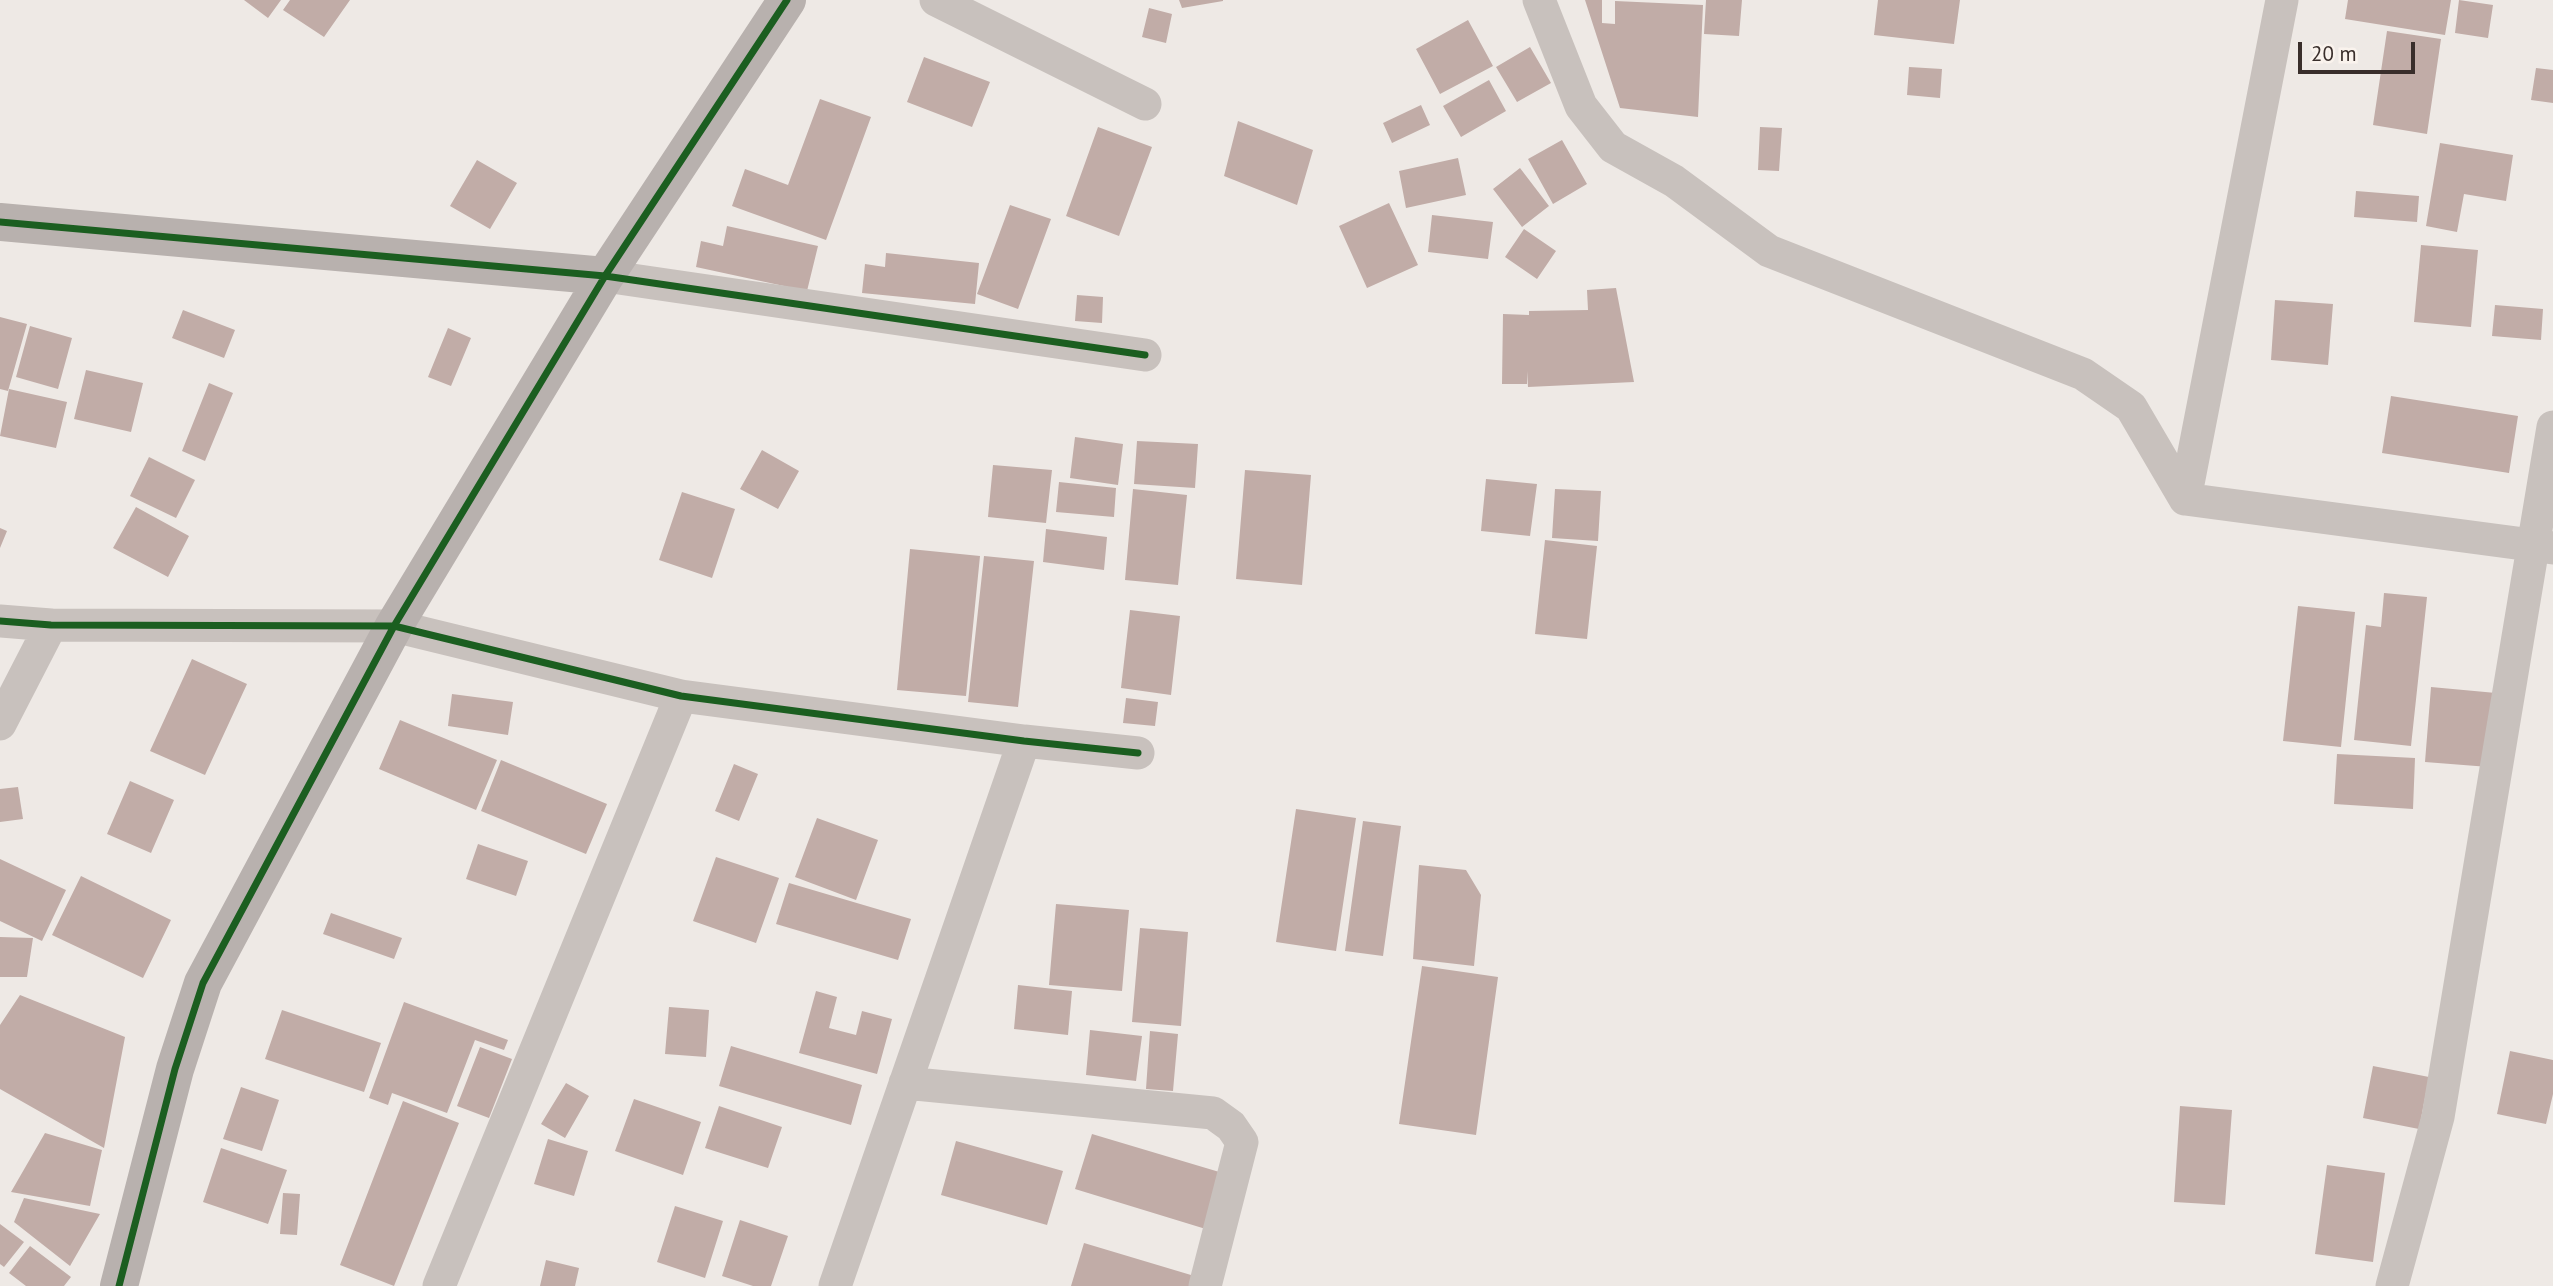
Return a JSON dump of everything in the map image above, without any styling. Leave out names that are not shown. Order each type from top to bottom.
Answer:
[{"type":"street","points":[[119,1286],[175,1069],[203,983],[394,626],[605,276],[788,0]]},
{"type":"street","points":[[936,0],[1144,104]]},
{"type":"street","points":[[1539,0],[1581,106],[1613,147],[1674,181],[1769,251],[2083,374],[2131,407],[2185,499]]},
{"type":"street","points":[[2185,499],[2283,0]]},
{"type":"street","points":[[0,222],[605,276],[1145,355]]},
{"type":"street","points":[[2392,1286],[2438,1118],[2543,547],[2553,427]]},
{"type":"street","points":[[2185,499],[2543,547]]},
{"type":"street","points":[[0,621],[51,625],[394,626],[681,696],[1024,741],[1138,753]]},
{"type":"street","points":[[0,724],[51,625]]},
{"type":"street","points":[[439,1286],[681,696]]},
{"type":"street","points":[[835,1286],[1024,741]]},
{"type":"street","points":[[905,1083],[1213,1113],[1231,1126],[1242,1142],[1205,1286]]},
{"type":"building","points":[[244,0],[281,0],[268,18]]},
{"type":"building","points":[[290,0],[350,0],[324,37],[283,10]]},
{"type":"building","points":[[1179,0],[1223,0],[1223,1],[1182,8]]},
{"type":"building","points":[[1585,0],[1602,0],[1602,23],[1615,24],[1615,1],[1703,5],[1698,117],[1620,108]]},
{"type":"building","points":[[1706,0],[1742,0],[1739,36],[1704,34]]},
{"type":"building","points":[[1878,0],[1960,0],[1954,44],[1874,35]]},
{"type":"building","points":[[2348,0],[2451,0],[2445,35],[2345,19]]},
{"type":"building","points":[[2459,0],[2493,5],[2488,38],[2455,33]]},
{"type":"building","points":[[1149,8],[1172,14],[1166,43],[1142,37]]},
{"type":"building","points":[[1468,20],[1493,66],[1440,94],[1416,49]]},
{"type":"building","points":[[2387,31],[2441,39],[2427,134],[2373,125]]},
{"type":"building","points":[[1530,47],[1551,83],[1517,102],[1496,67]]},
{"type":"building","points":[[924,57],[990,82],[972,127],[907,102]]},
{"type":"building","points":[[1909,67],[1942,69],[1940,98],[1907,95]]},
{"type":"building","points":[[2536,68],[2553,70],[2553,103],[2531,100]]},
{"type":"building","points":[[1489,80],[1506,111],[1461,137],[1443,106]]},
{"type":"building","points":[[820,99],[871,117],[826,240],[732,206],[745,169],[788,185]]},
{"type":"building","points":[[1421,105],[1430,125],[1392,143],[1383,123]]},
{"type":"building","points":[[1238,121],[1313,150],[1297,205],[1224,176]]},
{"type":"building","points":[[1098,127],[1152,147],[1119,236],[1066,216]]},
{"type":"building","points":[[1760,127],[1782,128],[1779,171],[1758,170]]},
{"type":"building","points":[[1562,140],[1587,184],[1553,204],[1528,159]]},
{"type":"building","points":[[2440,143],[2513,155],[2506,201],[2464,194],[2457,232],[2426,226]]},
{"type":"building","points":[[1458,158],[1466,195],[1406,208],[1399,171]]},
{"type":"building","points":[[477,160],[517,183],[490,229],[450,206]]},
{"type":"building","points":[[1520,168],[1549,206],[1522,227],[1493,189]]},
{"type":"building","points":[[2356,191],[2419,196],[2417,222],[2354,217]]},
{"type":"building","points":[[1389,203],[1418,265],[1367,288],[1339,226]]},
{"type":"building","points":[[1010,205],[1051,219],[1018,309],[977,294]]},
{"type":"building","points":[[1432,215],[1493,222],[1488,259],[1428,252]]},
{"type":"building","points":[[727,226],[818,246],[807,291],[696,267],[701,241],[723,246]]},
{"type":"building","points":[[1524,229],[1556,251],[1537,279],[1505,257]]},
{"type":"building","points":[[2421,245],[2478,250],[2471,327],[2414,322]]},
{"type":"building","points":[[886,253],[979,263],[975,304],[862,293],[865,264],[885,267]]},
{"type":"building","points":[[1616,288],[1634,382],[1528,387],[1527,371],[1527,384],[1502,384],[1503,314],[1529,315],[1529,311],[1588,310],[1587,290]]},
{"type":"building","points":[[1077,295],[1103,297],[1102,323],[1075,321]]},
{"type":"building","points":[[2275,300],[2333,304],[2328,365],[2271,360]]},
{"type":"building","points":[[2495,305],[2543,309],[2541,340],[2492,336]]},
{"type":"building","points":[[183,310],[235,330],[224,358],[172,338]]},
{"type":"building","points":[[0,317],[27,324],[8,391],[0,389]]},
{"type":"building","points":[[30,326],[72,338],[58,389],[16,377]]},
{"type":"building","points":[[448,328],[471,338],[451,386],[428,377]]},
{"type":"building","points":[[86,370],[143,383],[131,432],[74,419]]},
{"type":"building","points":[[209,383],[233,393],[205,461],[182,451]]},
{"type":"building","points":[[9,389],[67,402],[56,448],[0,436]]},
{"type":"building","points":[[2391,396],[2518,416],[2509,473],[2382,453]]},
{"type":"building","points":[[1075,437],[1123,444],[1118,485],[1070,478]]},
{"type":"building","points":[[1137,441],[1198,444],[1195,488],[1134,484]]},
{"type":"building","points":[[762,450],[799,471],[778,509],[740,489]]},
{"type":"building","points":[[149,457],[195,480],[176,518],[130,496]]},
{"type":"building","points":[[993,465],[1052,470],[1046,523],[988,517]]},
{"type":"building","points":[[1245,470],[1311,475],[1302,585],[1236,579]]},
{"type":"building","points":[[1486,479],[1537,484],[1530,536],[1481,531]]},
{"type":"building","points":[[1059,482],[1116,488],[1114,517],[1056,512]]},
{"type":"building","points":[[1133,489],[1187,495],[1178,585],[1125,580]]},
{"type":"building","points":[[1555,489],[1601,491],[1598,541],[1552,538]]},
{"type":"building","points":[[682,492],[735,509],[712,578],[659,560]]},
{"type":"building","points":[[136,507],[189,536],[168,577],[113,548]]},
{"type":"building","points":[[0,528],[7,531],[0,548]]},
{"type":"building","points":[[1046,529],[1107,537],[1104,570],[1043,562]]},
{"type":"building","points":[[1545,540],[1597,546],[1587,639],[1535,634]]},
{"type":"building","points":[[910,549],[980,556],[966,696],[897,690]]},
{"type":"building","points":[[984,556],[1034,561],[1018,707],[968,702]]},
{"type":"building","points":[[2384,593],[2427,597],[2411,746],[2354,740],[2366,625],[2381,627]]},
{"type":"building","points":[[2298,606],[2355,612],[2341,747],[2283,741]]},
{"type":"building","points":[[1130,610],[1180,616],[1171,695],[1121,688]]},
{"type":"building","points":[[192,659],[247,684],[205,775],[150,751]]},
{"type":"building","points":[[2431,687],[2496,693],[2489,767],[2425,762]]},
{"type":"building","points":[[452,694],[513,702],[508,735],[448,726]]},
{"type":"building","points":[[1126,698],[1158,702],[1155,726],[1123,723]]},
{"type":"building","points":[[400,720],[497,760],[476,810],[379,769]]},
{"type":"building","points":[[2337,754],[2415,758],[2413,809],[2334,804]]},
{"type":"building","points":[[501,760],[607,804],[586,854],[481,811]]},
{"type":"building","points":[[734,764],[758,774],[739,821],[715,811]]},
{"type":"building","points":[[130,781],[174,800],[151,853],[107,834]]},
{"type":"building","points":[[18,787],[23,819],[0,822],[0,789]]},
{"type":"building","points":[[1296,809],[1356,818],[1336,951],[1276,942]]},
{"type":"building","points":[[817,818],[878,840],[856,900],[795,877]]},
{"type":"building","points":[[1363,821],[1401,826],[1383,956],[1345,951]]},
{"type":"building","points":[[478,844],[528,861],[516,896],[466,879]]},
{"type":"building","points":[[716,857],[779,878],[756,943],[693,921]]},
{"type":"building","points":[[0,859],[66,890],[42,941],[0,921]]},
{"type":"building","points":[[1419,865],[1466,870],[1481,895],[1474,966],[1413,959]]},
{"type":"building","points":[[81,876],[171,920],[143,978],[52,935]]},
{"type":"building","points":[[789,883],[911,919],[898,960],[776,924]]},
{"type":"building","points":[[1056,904],[1129,910],[1122,991],[1049,985]]},
{"type":"building","points":[[331,913],[402,938],[394,959],[323,934]]},
{"type":"building","points":[[1140,928],[1188,932],[1181,1026],[1132,1022]]},
{"type":"building","points":[[0,937],[33,938],[27,977],[0,977]]},
{"type":"building","points":[[1422,966],[1498,977],[1476,1135],[1399,1124]]},
{"type":"building","points":[[1018,985],[1072,991],[1068,1035],[1014,1029]]},
{"type":"building","points":[[816,991],[837,997],[829,1028],[856,1035],[862,1011],[892,1019],[877,1074],[799,1053]]},
{"type":"building","points":[[20,995],[125,1037],[104,1148],[0,1089],[0,1025]]},
{"type":"building","points":[[404,1002],[508,1040],[504,1050],[475,1040],[447,1113],[392,1093],[388,1105],[369,1098]]},
{"type":"building","points":[[669,1007],[709,1010],[706,1057],[665,1054]]},
{"type":"building","points":[[282,1010],[381,1043],[364,1092],[265,1059]]},
{"type":"building","points":[[1090,1030],[1142,1036],[1136,1081],[1086,1075]]},
{"type":"building","points":[[1150,1031],[1178,1034],[1173,1091],[1146,1089]]},
{"type":"building","points":[[731,1046],[862,1085],[851,1125],[719,1086]]},
{"type":"building","points":[[480,1047],[512,1059],[489,1118],[457,1106]]},
{"type":"building","points":[[2510,1051],[2553,1060],[2553,1094],[2546,1124],[2497,1114]]},
{"type":"building","points":[[2373,1066],[2429,1077],[2419,1129],[2363,1118]]},
{"type":"building","points":[[566,1083],[589,1096],[565,1138],[541,1124]]},
{"type":"building","points":[[241,1087],[279,1100],[262,1151],[223,1139]]},
{"type":"building","points":[[634,1099],[701,1122],[683,1175],[615,1151]]},
{"type":"building","points":[[403,1101],[459,1123],[394,1286],[340,1265]]},
{"type":"building","points":[[719,1106],[782,1127],[768,1168],[705,1148]]},
{"type":"building","points":[[2180,1106],[2232,1110],[2225,1205],[2174,1202]]},
{"type":"building","points":[[45,1133],[102,1150],[90,1206],[11,1192]]},
{"type":"building","points":[[1092,1134],[1226,1174],[1209,1230],[1075,1189]]},
{"type":"building","points":[[548,1139],[588,1151],[574,1196],[534,1184]]},
{"type":"building","points":[[956,1141],[1063,1171],[1047,1225],[941,1195]]},
{"type":"building","points":[[221,1148],[287,1170],[268,1224],[203,1202]]},
{"type":"building","points":[[2327,1165],[2385,1173],[2373,1262],[2315,1254]]},
{"type":"building","points":[[283,1193],[300,1194],[297,1235],[280,1234]]},
{"type":"building","points":[[24,1198],[100,1214],[70,1266],[14,1222]]},
{"type":"building","points":[[675,1206],[723,1221],[705,1278],[657,1262]]},
{"type":"building","points":[[740,1220],[788,1236],[771,1286],[753,1286],[722,1276]]},
{"type":"building","points":[[0,1224],[24,1242],[4,1267],[0,1264]]},
{"type":"building","points":[[1084,1243],[1201,1278],[1199,1286],[1071,1286]]},
{"type":"building","points":[[30,1246],[71,1277],[64,1286],[26,1286],[9,1273]]},
{"type":"building","points":[[546,1260],[579,1268],[575,1286],[540,1286]]},
{"type":"cycle path","points":[[119,1286],[175,1069],[203,983],[394,626],[605,276],[787,0]]},
{"type":"cycle path","points":[[0,222],[605,276],[1145,355]]},
{"type":"cycle path","points":[[0,621],[51,625],[394,626],[681,696],[1024,741],[1138,753]]}]
